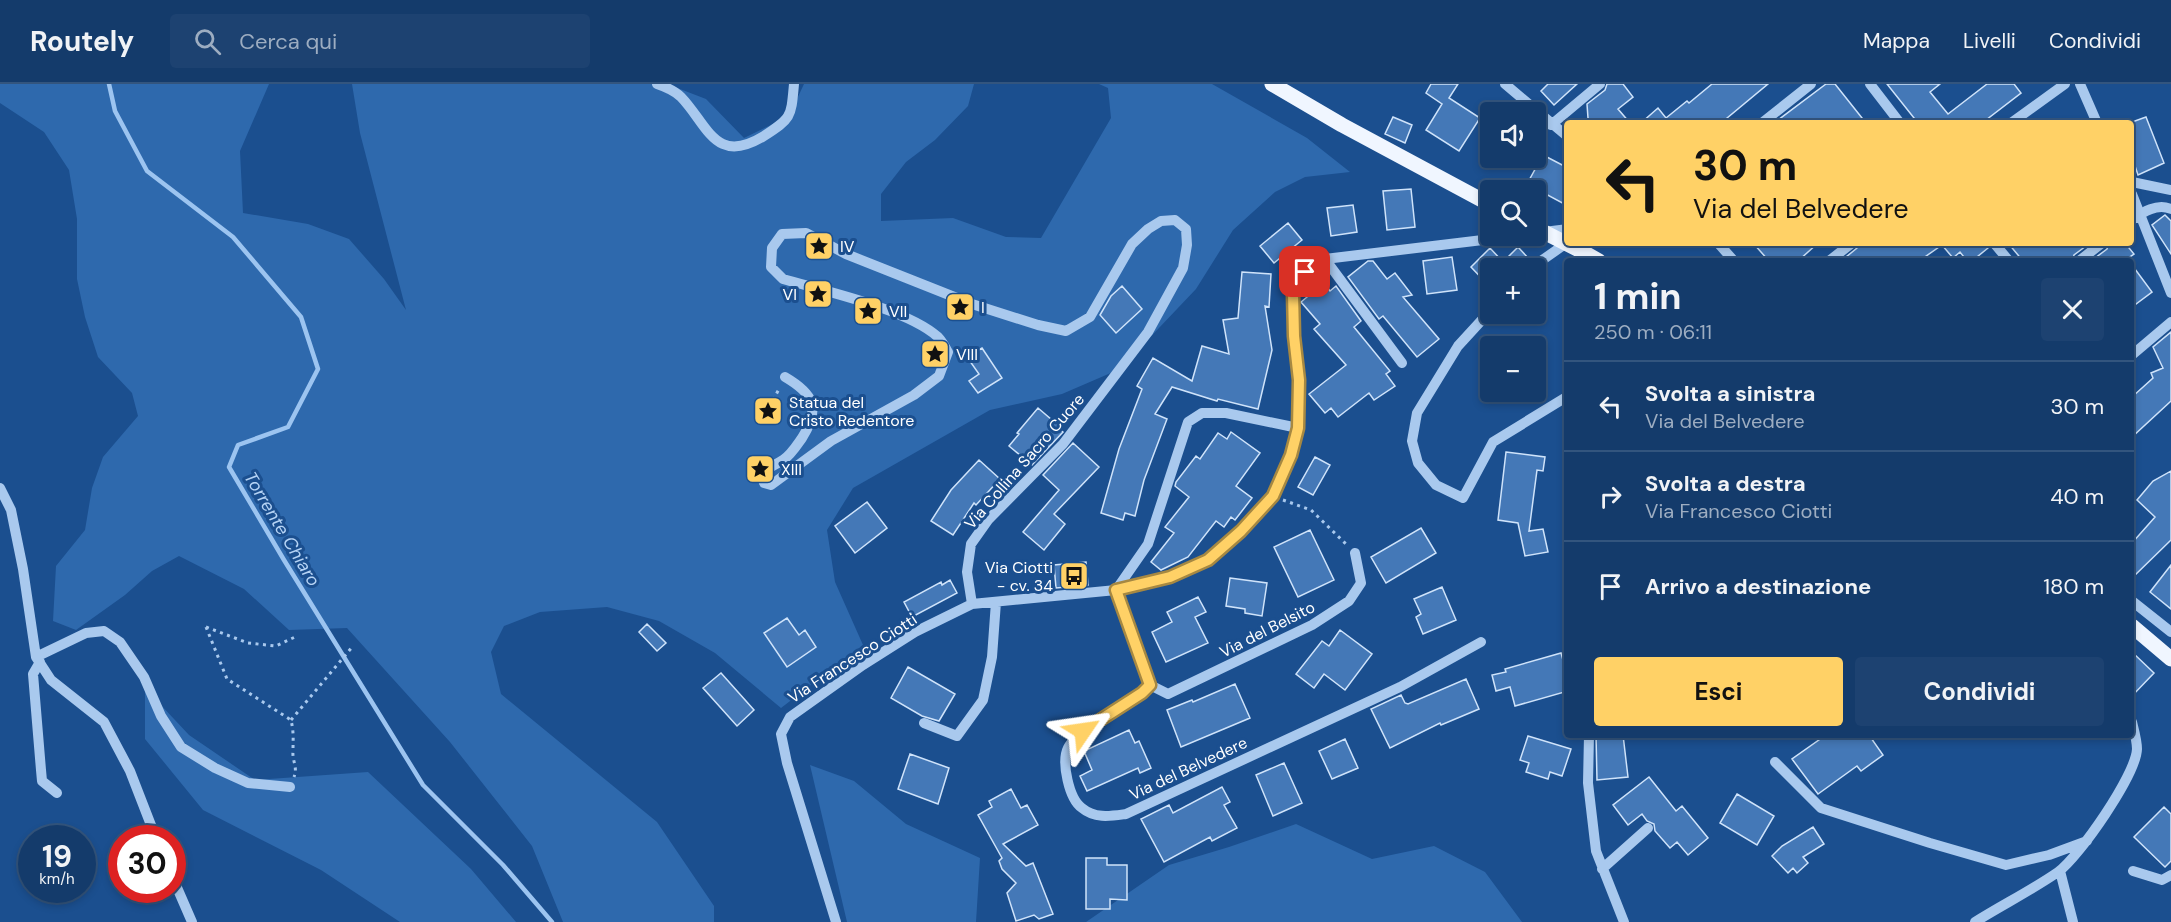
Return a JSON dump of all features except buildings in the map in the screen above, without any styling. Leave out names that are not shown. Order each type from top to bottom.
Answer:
[{"type":"main road","points":[[1272,84],[1342,125],[1480,199]]},
{"type":"main road","points":[[1546,233],[1564,242]]},
{"type":"main road","points":[[1571,246],[1594,258]]},
{"type":"main road","points":[[2134,628],[2171,659]]},
{"type":"street","points":[[657,84],[671,89],[682,98],[709,135],[721,144],[731,146],[752,142],[784,123],[792,109],[794,84]]},
{"type":"street","points":[[1505,84],[1564,134]]},
{"type":"street","points":[[1551,125],[1600,84]]},
{"type":"street","points":[[1766,120],[1811,84]]},
{"type":"street","points":[[1870,84],[1898,120]]},
{"type":"street","points":[[2015,120],[2066,84]]},
{"type":"street","points":[[2080,84],[2096,120]]},
{"type":"street","points":[[2134,182],[2171,190]]},
{"type":"street","points":[[2171,209],[2153,208],[2136,217],[2171,293]]},
{"type":"street","name":"Via Collina Sacro Cuore","points":[[785,377],[799,385],[810,397],[813,418],[792,451],[784,459],[765,470],[762,477],[764,483],[771,485],[831,441],[914,395],[939,376],[948,352],[939,338],[924,327],[894,313],[783,279],[771,267],[772,248],[782,234],[806,233],[846,254],[972,304],[1038,325],[1066,331],[1090,317],[1132,244],[1148,229],[1161,222],[1174,220],[1186,229],[1187,245],[1183,268],[1148,332],[1063,444],[988,520],[971,544],[967,572],[972,604]]},
{"type":"street","points":[[1546,232],[1564,230]]},
{"type":"street","points":[[1402,363],[1325,260],[1480,241]]},
{"type":"street","points":[[1545,258],[1564,245]]},
{"type":"street","points":[[1721,246],[1731,258]]},
{"type":"street","points":[[1833,258],[1848,246]]},
{"type":"street","points":[[1996,246],[2006,258]]},
{"type":"street","points":[[2083,258],[2098,246]]},
{"type":"street","name":"Via Francesco Ciotti","points":[[836,922],[797,800],[781,734],[790,717],[863,665],[915,632],[972,604],[1116,590],[1170,577],[1208,560],[1241,531],[1273,496],[1291,455],[1298,428],[1299,380],[1294,336],[1293,293],[1305,272],[1325,260]]},
{"type":"street","points":[[1480,322],[1458,346],[1417,413],[1413,441],[1418,463],[1436,485],[1463,498],[1493,442],[1564,398]]},
{"type":"street","points":[[2134,353],[2171,322]]},
{"type":"street","points":[[1150,685],[1116,590],[1148,544],[1188,422],[1202,413],[1226,413],[1298,428]]},
{"type":"street","points":[[0,488],[11,510],[38,660],[51,680],[104,722],[130,771],[151,825]]},
{"type":"street","name":"Via del Belsito","points":[[1150,685],[1168,694],[1312,624],[1349,602],[1361,583],[1355,553]]},
{"type":"street","points":[[924,723],[957,736],[983,700],[992,657],[996,602]]},
{"type":"street","points":[[2134,603],[2171,632]]},
{"type":"street","points":[[57,793],[42,781],[33,674],[38,660],[86,633],[104,631],[120,642],[144,677],[161,716],[181,747],[214,768],[248,783],[290,787]]},
{"type":"street","name":"Via del Belvedere","points":[[1150,685],[1142,693],[1083,731],[1067,748],[1066,772],[1071,792],[1082,808],[1104,817],[1126,814],[1400,687],[1481,642]]},
{"type":"street","points":[[1975,922],[2060,871],[2087,841],[2133,765],[2137,749],[2134,733]]},
{"type":"street","points":[[1589,738],[1588,783],[1596,851],[1624,922]]},
{"type":"street","points":[[1775,762],[1821,808],[2006,865],[2049,855],[2087,841]]},
{"type":"street","points":[[1602,869],[1648,828]]},
{"type":"street","points":[[2060,871],[2073,922]]},
{"type":"street","points":[[2133,871],[2162,880],[2171,875]]},
{"type":"street","points":[[828,897],[830,922]]},
{"type":"street","points":[[184,903],[192,922]]},
{"type":"path","points":[[764,400],[773,400],[779,408],[779,417],[772,423],[763,422],[757,415],[757,406],[764,400]]},
{"type":"path","points":[[1273,496],[1311,510],[1329,525],[1355,553]]},
{"type":"path","points":[[290,787],[297,770],[292,753],[294,737],[291,720],[227,679],[206,627],[248,643],[276,646],[295,637]]},
{"type":"path","points":[[291,720],[353,646]]},
{"type":"shaded area","points":[[0,84],[269,84],[240,151],[243,213],[308,224],[349,239],[384,279],[406,310],[360,133],[352,84],[667,84],[706,99],[744,138],[789,116],[804,84],[974,84],[968,106],[935,140],[906,162],[881,194],[881,221],[953,218],[1006,237],[1041,238],[1111,118],[1108,88],[1099,84],[1212,84],[1307,138],[1350,172],[1305,177],[1275,192],[1233,230],[1196,289],[1120,369],[1062,394],[990,410],[853,488],[827,530],[835,582],[863,645],[781,708],[715,653],[659,621],[607,607],[540,612],[504,626],[491,652],[501,694],[657,822],[714,906],[714,922],[563,922],[532,846],[450,742],[347,628],[289,630],[244,589],[179,556],[152,571],[125,595],[76,630],[53,621],[56,566],[85,530],[92,488],[103,457],[138,416],[132,393],[98,357],[85,317],[77,279],[77,219],[69,170],[44,132],[0,103]]},
{"type":"shaded area","points":[[145,688],[189,735],[255,780],[368,772],[471,869],[516,922],[400,922],[321,870],[203,810],[145,739]]},
{"type":"shaded area","points":[[810,765],[854,781],[906,824],[980,858],[976,922],[847,922]]},
{"type":"shaded area","points":[[1296,824],[1372,859],[1434,846],[1485,872],[1522,922],[1086,922],[1169,865]]},
{"type":"waterway","name":"Torrente Chiaro","points":[[109,84],[115,111],[147,171],[233,237],[301,317],[318,369],[288,427],[238,445],[229,467],[423,785],[503,865],[552,922]]},
{"type":"place","name":"IV","points":[[819,246]]},
{"type":"place","name":"VI","points":[[818,294]]},
{"type":"place","name":"I","points":[[960,307]]},
{"type":"place","name":"VII","points":[[868,311]]},
{"type":"place","name":"VIII","points":[[935,354]]},
{"type":"place","name":"Statua del Cristo Redentore","points":[[768,411]]},
{"type":"place","name":"XIII","points":[[760,469]]},
{"type":"place","name":"Via Ciotti - cv. 34","points":[[1074,576]]},
{"type":"route","points":[[1083,731],[1142,693],[1150,685],[1116,590],[1170,577],[1208,560],[1241,531],[1273,496],[1291,455],[1298,428],[1299,380],[1294,336],[1293,293],[1305,272]]}]
